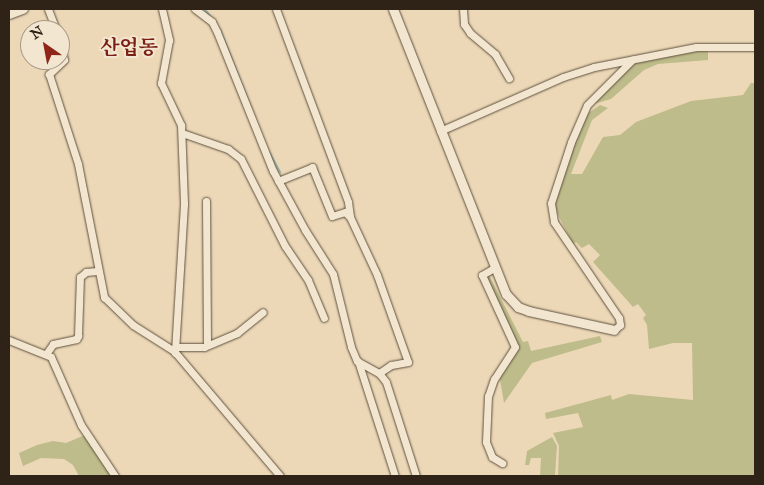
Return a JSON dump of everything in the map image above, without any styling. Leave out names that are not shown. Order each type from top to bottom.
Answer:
[{"type":"main road","points":[[9,14],[23,9]]},
{"type":"street","points":[[162,9],[169,40],[161,83],[180,120],[182,132],[184,204],[176,350]]},
{"type":"street","points":[[196,9],[212,22],[278,181],[333,274],[351,347],[395,476]]},
{"type":"street","points":[[276,9],[348,202],[350,216],[377,275],[408,362],[391,365],[380,374]]},
{"type":"street","points":[[393,9],[494,268],[506,294],[518,307],[614,330],[620,326],[619,318],[554,222],[551,203],[560,169],[587,105],[632,59]]},
{"type":"street","points":[[462,9],[464,24],[470,33],[495,54],[509,78]]},
{"type":"street","points":[[440,131],[563,77],[632,59],[696,47],[755,46]]},
{"type":"street","points":[[53,70],[49,74],[78,164],[102,292],[110,304],[176,350],[280,476]]},
{"type":"street","points":[[182,132],[228,149],[241,159],[285,246],[308,280],[324,318]]},
{"type":"street","points":[[278,181],[312,167],[332,216],[345,212],[350,216]]},
{"type":"street","points":[[206,201],[207,344]]},
{"type":"street","points":[[494,268],[482,275],[515,347],[494,378],[488,396],[486,442],[492,457],[502,463]]},
{"type":"street","points":[[46,354],[53,344],[78,336],[80,277],[86,272],[97,271]]},
{"type":"street","points":[[176,350],[207,344],[238,332],[263,312]]},
{"type":"street","points":[[9,340],[46,354],[54,362],[81,425],[115,476]]},
{"type":"street","points":[[357,361],[380,374],[390,395],[416,476]]},
{"type":"shaded area","points":[[708,50],[708,60],[658,64],[644,70],[611,99],[590,105],[633,64],[641,59]]},
{"type":"shaded area","points":[[751,83],[755,83],[755,476],[558,476],[559,446],[553,433],[583,427],[578,413],[546,419],[545,413],[611,395],[612,400],[629,394],[693,400],[692,343],[673,343],[649,349],[647,325],[643,318],[646,315],[638,304],[633,307],[593,262],[600,255],[589,244],[582,248],[576,242],[573,244],[559,217],[555,206],[558,188],[583,117],[600,105],[608,108],[592,120],[571,174],[582,174],[603,137],[620,135],[636,122],[691,101],[743,95]]},
{"type":"shaded area","points":[[489,275],[523,342],[528,341],[531,351],[600,336],[602,342],[532,363],[504,403],[499,374],[517,348],[486,277]]},
{"type":"shaded area","points":[[85,435],[111,476],[79,476],[73,465],[64,459],[41,458],[23,466],[19,453],[37,445],[53,441],[66,443]]},
{"type":"shaded area","points":[[552,437],[557,446],[555,476],[540,476],[541,458],[531,458],[529,465],[525,465],[527,451]]},
{"type":"waterway","points":[[205,9],[221,32],[251,108]]},
{"type":"waterway","points":[[269,152],[280,172]]},
{"type":"district","name":"산업동","points":[[129,47]]}]
